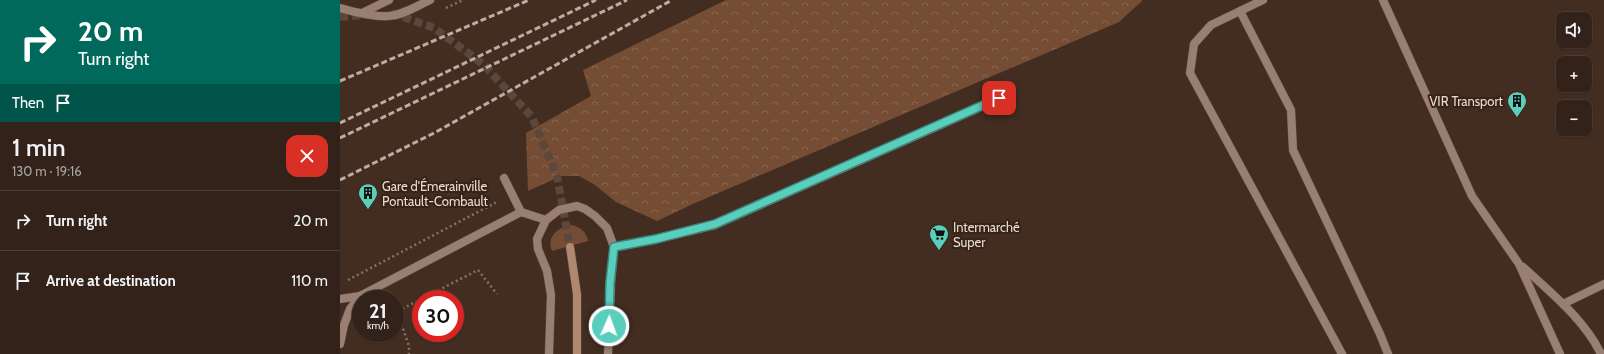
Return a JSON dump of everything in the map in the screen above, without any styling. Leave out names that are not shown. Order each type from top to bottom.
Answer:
[{"type":"main road","points":[[570,247],[577,294],[576,354]]},
{"type":"street","points":[[362,13],[389,0]]},
{"type":"street","points":[[340,8],[362,13],[389,16],[400,14],[430,0]]},
{"type":"street","points":[[1263,0],[1211,25],[1194,44],[1190,73],[1342,354]]},
{"type":"street","points":[[1383,0],[1472,196],[1519,264],[1560,354]]},
{"type":"street","points":[[1240,11],[1291,110],[1293,150],[1388,354]]},
{"type":"street","points":[[614,247],[656,239],[715,224],[999,98]]},
{"type":"street","points":[[504,178],[521,212]]},
{"type":"street","points":[[549,354],[551,295],[547,271],[538,249],[537,239],[546,220],[559,210],[577,206],[585,209],[595,216],[607,228],[614,247],[610,283],[608,354]]},
{"type":"street","points":[[372,290],[521,212],[546,220]]},
{"type":"street","points":[[1519,264],[1563,304],[1593,338],[1601,354]]},
{"type":"street","points":[[1563,304],[1604,284]]},
{"type":"street","points":[[340,299],[352,297]]},
{"type":"street","points":[[340,344],[344,325],[352,306]]},
{"type":"path","points":[[347,280],[433,237],[512,194]]},
{"type":"path","points":[[404,308],[478,270],[497,294]]},
{"type":"path","points":[[404,330],[409,346],[409,354]]},
{"type":"green space","points":[[726,0],[1142,1],[1119,22],[695,203],[657,221],[616,202],[595,185],[579,176],[561,176],[528,191],[526,133],[591,96],[583,70]]},
{"type":"green space","points":[[572,225],[583,230],[588,241],[552,251],[551,241],[554,233],[562,228]]},
{"type":"tunnel","points":[[392,13],[434,28],[483,64],[532,117],[557,176],[570,247]]},
{"type":"tunnel","points":[[340,17],[363,15]]},
{"type":"railway","points":[[340,81],[529,0]]},
{"type":"railway","points":[[340,123],[596,0]]},
{"type":"railway","points":[[340,138],[627,0]]},
{"type":"railway","points":[[340,180],[436,132],[672,0]]},
{"type":"place","name":"VIR Transport","points":[[1517,118]]},
{"type":"place","name":"Gare d'Émerainville Pontault-Combault","points":[[368,210]]},
{"type":"place","name":"Intermarché Super","points":[[939,251]]},
{"type":"route","points":[[609,326],[610,283],[614,247],[656,239],[715,224],[999,98]]}]
